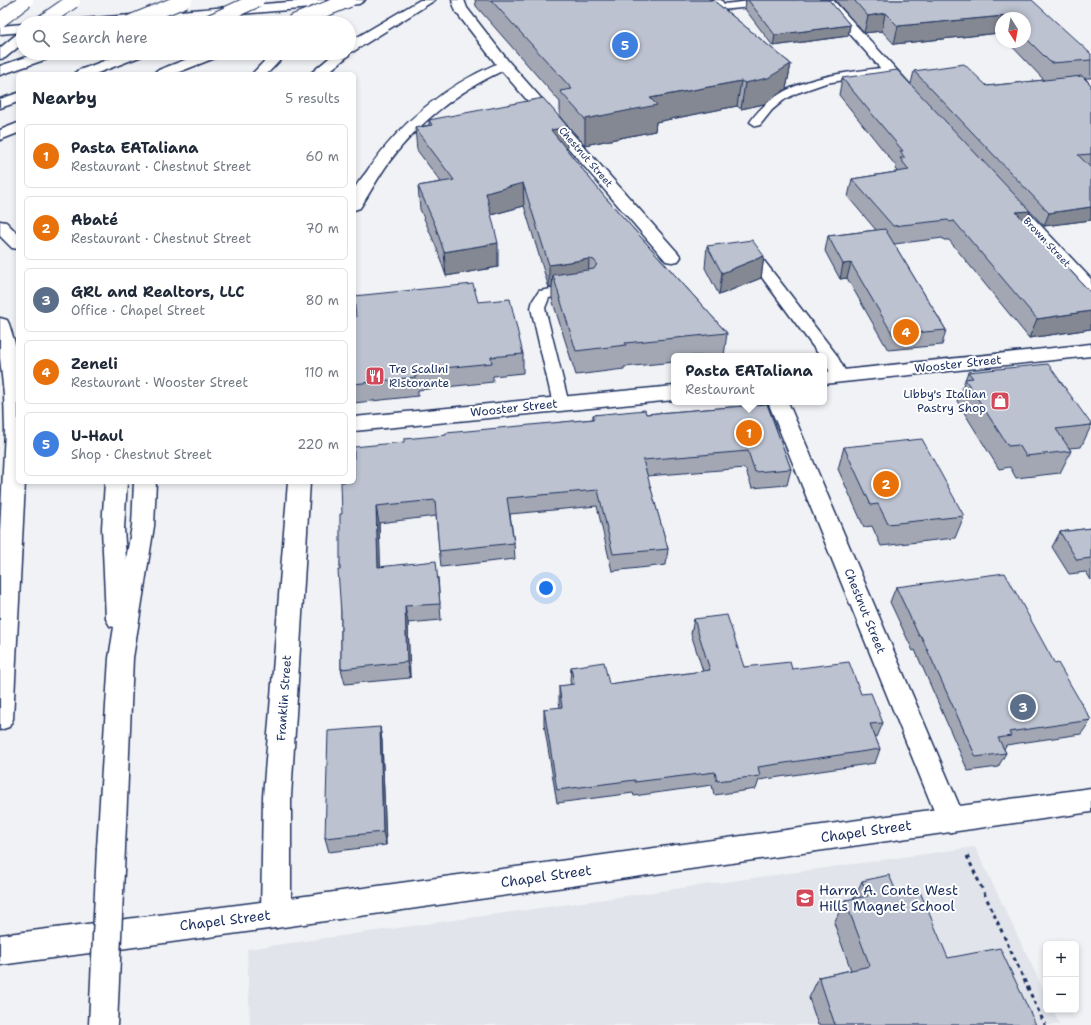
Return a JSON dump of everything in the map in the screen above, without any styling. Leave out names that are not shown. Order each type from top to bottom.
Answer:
[{"type":"main road","points":[[0,20],[26,0]]},
{"type":"main road","points":[[51,16],[74,0]]},
{"type":"main road","points":[[146,16],[185,0]]},
{"type":"main road","points":[[222,16],[257,0]]},
{"type":"main road","points":[[326,16],[346,0]]},
{"type":"main road","points":[[309,16],[350,0]]},
{"type":"main road","points":[[147,16],[248,5],[359,0]]},
{"type":"main road","points":[[356,44],[392,20],[429,0]]},
{"type":"main road","name":"Chestnut Street","points":[[458,0],[461,9],[504,65],[672,256]]},
{"type":"main road","points":[[826,0],[920,105]]},
{"type":"main road","points":[[0,30],[16,29]]},
{"type":"main road","points":[[0,55],[16,42]]},
{"type":"main road","points":[[0,71],[31,60]]},
{"type":"main road","points":[[87,72],[119,60]]},
{"type":"main road","points":[[166,72],[197,60]]},
{"type":"main road","points":[[261,72],[273,60]]},
{"type":"main road","points":[[319,72],[334,60]]},
{"type":"main road","points":[[356,202],[380,162],[399,138],[418,119],[464,84],[504,65]]},
{"type":"main road","points":[[0,104],[16,98]]},
{"type":"main road","points":[[0,135],[16,129]]},
{"type":"main road","name":"Brown Street","points":[[995,186],[1091,290]]},
{"type":"main road","points":[[0,226],[16,242]]},
{"type":"main road","points":[[0,324],[10,357],[15,391],[16,426],[0,719]]},
{"type":"main road","name":"Wooster Street","points":[[832,377],[1091,350]]},
{"type":"main road","name":"Wooster Street","points":[[356,424],[671,393]]},
{"type":"main road","name":"Chestnut Street","points":[[779,405],[951,819]]},
{"type":"main road","points":[[116,484],[113,528],[121,658]]},
{"type":"main road","points":[[103,1025],[121,658],[143,526],[145,484]]},
{"type":"main road","name":"Franklin Street","points":[[276,914],[277,797],[299,484]]},
{"type":"main road","name":"Chapel Street","points":[[0,950],[276,914],[1091,800]]},
{"type":"lane","points":[[715,0],[721,7],[792,0]]},
{"type":"lane","points":[[756,122],[768,107],[784,95],[808,84],[888,70]]},
{"type":"lane","points":[[753,256],[826,353]]},
{"type":"lane","points":[[561,404],[538,308],[540,300],[544,294],[588,288]]},
{"type":"lane","points":[[827,354],[830,358],[832,377]]},
{"type":"path","points":[[967,856],[1045,1025]]},
{"type":"shaded area","name":"Harra A. Conte West Hills Magnet School","points":[[975,847],[1043,989],[1043,1013],[1054,1013],[1060,1025],[250,1025],[247,949]]},
{"type":"building","points":[[491,0],[713,0],[791,64],[768,78],[745,83],[741,81],[650,98],[657,105],[585,119],[560,91],[572,89]]},
{"type":"building","points":[[748,0],[829,0],[850,25],[775,35]]},
{"type":"building","points":[[854,0],[1032,0],[1091,54],[1091,60],[1051,63],[1031,43],[1031,12],[995,12],[995,17],[898,26],[885,13],[868,16]]},
{"type":"building","points":[[964,64],[987,86],[1082,76],[1091,85],[1091,154],[1078,155],[1091,168],[1091,207],[1049,213],[914,71]]},
{"type":"building","points":[[897,70],[1030,211],[1016,212],[1091,293],[1091,311],[1037,319],[954,221],[950,222],[948,220],[893,226],[852,179],[909,170],[900,158],[905,158],[900,151],[903,151],[842,78]]},
{"type":"building","points":[[543,98],[568,127],[551,130],[604,196],[727,333],[625,343],[626,345],[576,351],[553,275],[594,269],[597,264],[594,260],[589,259],[549,265],[523,183],[486,193],[498,243],[444,252],[435,225],[418,186],[454,180],[415,128],[432,125],[429,120]]},
{"type":"building","points":[[885,229],[946,330],[893,335],[851,263],[843,264],[828,236]]},
{"type":"building","points":[[752,240],[764,256],[722,273],[707,246]]},
{"type":"building","points":[[473,284],[478,302],[510,299],[523,354],[491,357],[492,363],[415,371],[416,377],[356,384],[356,296]]},
{"type":"building","points":[[1048,364],[1091,425],[1056,429],[1071,451],[1026,456],[1019,445],[1008,446],[965,379],[973,378],[968,372]]},
{"type":"building","points":[[767,405],[791,469],[755,472],[748,451],[643,460],[668,549],[613,554],[598,490],[507,498],[514,543],[439,551],[435,500],[376,506],[378,567],[436,561],[440,604],[405,606],[407,662],[341,669],[341,613],[338,570],[340,570],[340,514],[342,514],[341,484],[356,484],[356,447],[404,442],[404,439],[446,435],[446,433],[594,419],[593,415],[645,410],[646,414]]},
{"type":"building","points":[[922,439],[964,516],[888,524],[878,504],[871,505],[844,447]]},
{"type":"building","points":[[1091,528],[1091,558],[1077,560],[1060,532]]},
{"type":"building","points":[[1005,573],[1055,664],[1058,663],[1091,720],[1009,732],[1011,736],[998,738],[1006,753],[976,757],[921,636],[919,636],[896,587]]},
{"type":"building","points":[[727,615],[744,667],[790,662],[792,669],[849,662],[861,694],[871,693],[883,723],[870,724],[880,749],[758,767],[760,776],[717,781],[715,772],[557,790],[544,709],[562,707],[559,686],[574,684],[571,667],[604,662],[609,684],[710,670],[694,619]]},
{"type":"building","points":[[380,727],[383,832],[325,838],[328,731]]},
{"type":"building","points":[[889,875],[896,891],[918,887],[948,958],[1000,948],[1036,1025],[835,1025],[819,977],[870,966],[845,900],[868,896],[862,881]]},
{"type":"place","name":"U-Haul","points":[[625,45]]},
{"type":"place","name":"Zeneli","points":[[906,332]]},
{"type":"place","name":"Tre Scalini Ristorante","points":[[375,376]]},
{"type":"place","name":"Libby's Italian Pastry Shop","points":[[1000,401]]},
{"type":"place","name":"Pasta EATaliana","points":[[749,433]]},
{"type":"place","name":"Abaté","points":[[886,484]]},
{"type":"place","name":"GRL and Realtors, LLC","points":[[1023,707]]},
{"type":"place","name":"Harra A. Conte West Hills Magnet School","points":[[805,898]]}]
